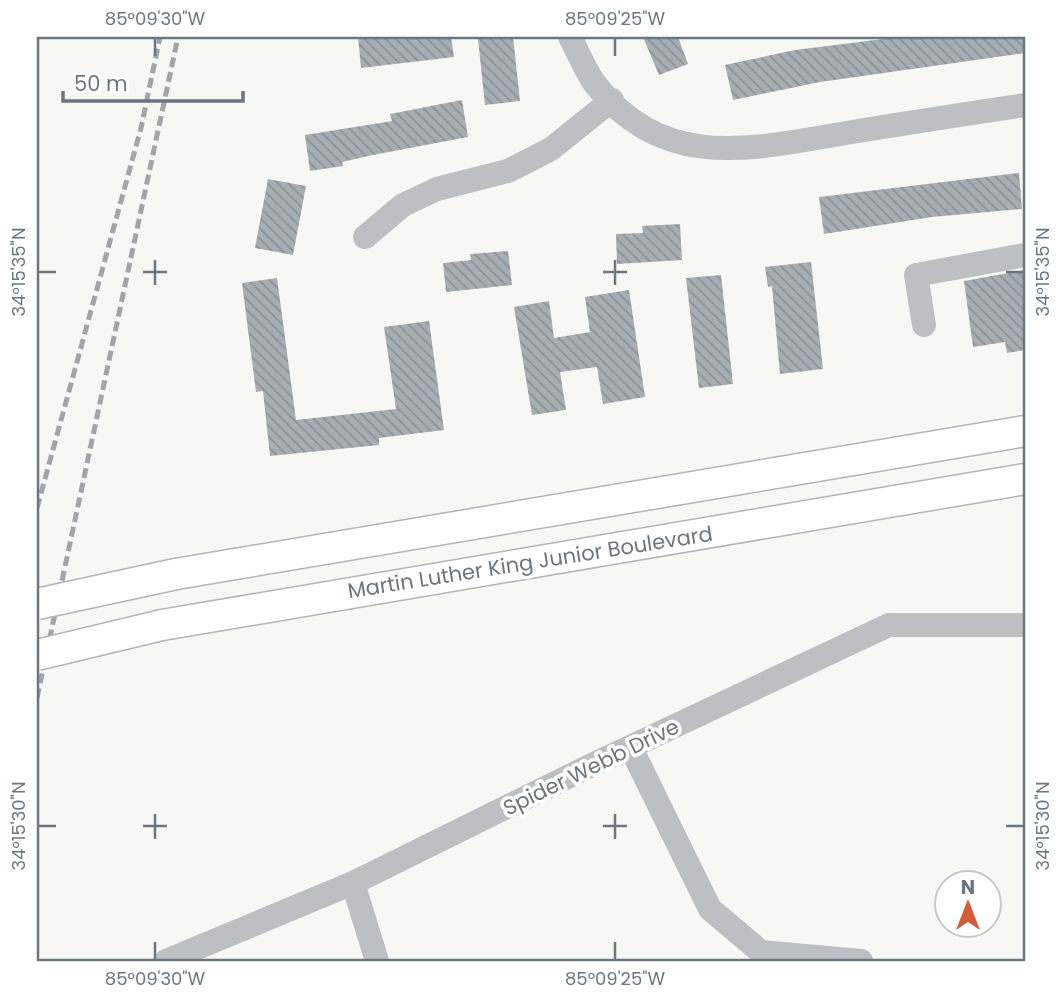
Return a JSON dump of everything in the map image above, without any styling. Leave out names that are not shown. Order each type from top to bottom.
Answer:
[{"type":"main road","points":[[37,604],[176,574],[1025,430]]},
{"type":"main road","name":"Martin Luther King Junior Boulevard","points":[[37,655],[162,625],[1025,479]]},
{"type":"street","points":[[570,37],[595,83],[630,118],[663,138],[689,146],[718,150],[783,144],[1025,105]]},
{"type":"street","points":[[365,237],[403,205],[437,189],[508,171],[551,149],[611,100]]},
{"type":"street","points":[[924,325],[916,275],[1025,255]]},
{"type":"street","name":"Spider Webb Drive","points":[[166,961],[353,883],[889,625],[1025,625]]},
{"type":"street","points":[[631,748],[710,909],[761,953],[861,961]]},
{"type":"street","points":[[353,883],[377,961]]},
{"type":"building","points":[[358,37],[451,37],[454,57],[361,68]]},
{"type":"building","points":[[513,37],[520,101],[485,105],[478,39]]},
{"type":"building","points":[[643,37],[678,37],[688,64],[659,75]]},
{"type":"building","points":[[899,37],[1025,37],[1025,53],[820,82],[733,100],[725,65],[795,50]]},
{"type":"building","points":[[462,100],[468,137],[373,155],[342,162],[343,166],[310,171],[305,135],[392,121],[390,114]]},
{"type":"building","points":[[1019,173],[1022,209],[932,217],[824,234],[819,197]]},
{"type":"building","points":[[268,179],[306,186],[293,255],[255,248]]},
{"type":"building","points":[[680,224],[682,260],[617,264],[616,234],[643,233],[642,226]]},
{"type":"building","points":[[508,251],[512,285],[446,292],[443,263],[471,260],[470,254]]},
{"type":"building","points":[[811,262],[823,369],[780,374],[772,286],[768,287],[765,267]]},
{"type":"building","points":[[1025,270],[1025,350],[1007,353],[1005,342],[973,347],[964,281]]},
{"type":"building","points":[[721,275],[733,384],[699,388],[686,278]]},
{"type":"building","points":[[277,278],[296,420],[396,409],[384,327],[429,321],[444,430],[379,438],[379,445],[270,456],[263,391],[256,392],[242,283]]},
{"type":"building","points":[[629,290],[645,397],[603,404],[597,367],[560,372],[566,410],[532,415],[514,307],[549,301],[554,338],[590,332],[585,297]]},
{"type":"railway","points":[[37,508],[141,128],[160,37]]},
{"type":"railway","points":[[37,698],[178,37]]}]
